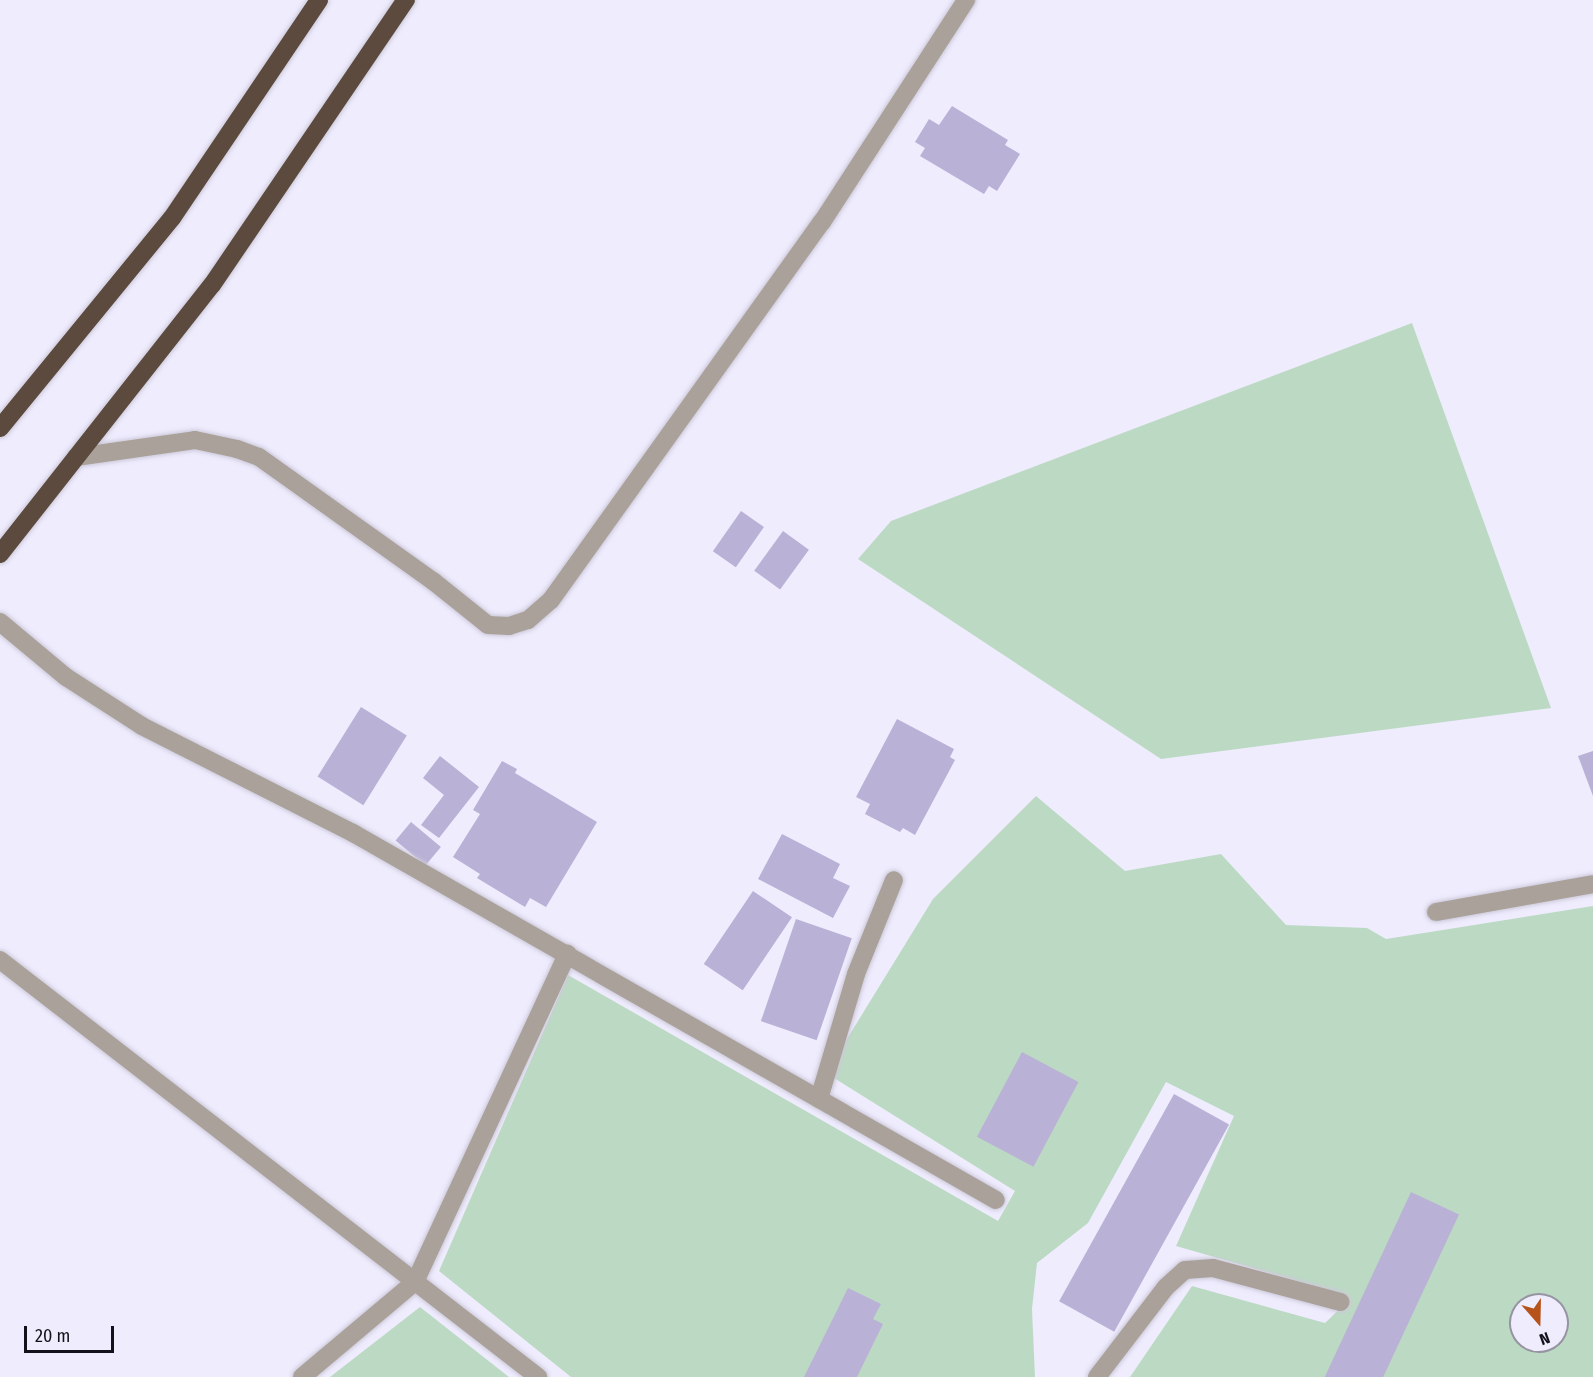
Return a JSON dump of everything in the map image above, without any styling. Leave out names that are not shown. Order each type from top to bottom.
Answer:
[{"type":"highway","points":[[0,428],[172,218],[319,0]]},
{"type":"highway","points":[[0,554],[212,285],[406,0]]},
{"type":"street","points":[[76,457],[195,440],[237,449],[269,464],[433,581],[488,625],[509,626],[528,620],[551,600],[822,222],[966,0]]},
{"type":"street","points":[[0,622],[66,677],[142,726],[353,832],[996,1200]]},
{"type":"street","points":[[819,1099],[856,974],[894,880]]},
{"type":"street","points":[[1436,912],[1593,884]]},
{"type":"street","points":[[302,1377],[415,1282],[567,954]]},
{"type":"street","points":[[0,960],[538,1377]]},
{"type":"street","points":[[1097,1377],[1166,1287],[1185,1270],[1213,1268],[1341,1302]]},
{"type":"green space","points":[[1412,323],[1551,708],[1161,759],[858,559],[891,521]]},
{"type":"green space","points":[[1036,796],[1125,871],[1221,854],[1286,925],[1367,928],[1386,939],[1593,906],[1593,1377],[1130,1377],[1192,1286],[1325,1323],[1347,1302],[1347,1295],[1176,1246],[1234,1116],[1166,1082],[1088,1223],[1037,1263],[1032,1309],[1035,1377],[571,1377],[439,1271],[568,975],[998,1221],[1015,1191],[826,1073],[933,899]]},
{"type":"green space","points":[[420,1307],[509,1377],[330,1377]]},
{"type":"building","points":[[952,106],[1008,140],[1005,145],[1020,154],[997,191],[989,186],[984,194],[920,156],[925,148],[915,142],[929,119],[939,125]]},
{"type":"building","points":[[741,511],[764,527],[736,567],[713,551]]},
{"type":"building","points":[[783,531],[809,550],[780,589],[754,571]]},
{"type":"building","points":[[361,707],[407,736],[363,805],[318,777]]},
{"type":"building","points":[[897,719],[954,749],[950,757],[955,760],[915,835],[903,828],[900,832],[865,814],[870,804],[856,797]]},
{"type":"building","points":[[1593,751],[1593,796],[1578,756]]},
{"type":"building","points":[[440,756],[479,787],[439,838],[421,825],[444,795],[423,778]]},
{"type":"building","points":[[502,761],[517,769],[515,773],[597,822],[546,907],[530,898],[525,907],[477,878],[480,874],[453,857],[480,814],[473,810]]},
{"type":"building","points":[[411,822],[441,847],[425,865],[396,840]]},
{"type":"building","points":[[782,834],[840,864],[833,878],[850,886],[833,918],[758,879]]},
{"type":"building","points":[[753,891],[792,917],[743,990],[704,964]]},
{"type":"building","points":[[796,919],[852,938],[817,1040],[761,1021]]},
{"type":"building","points":[[1022,1052],[1079,1082],[1033,1167],[977,1137]]},
{"type":"building","points":[[1174,1094],[1229,1125],[1114,1332],[1059,1301]]},
{"type":"building","points":[[1411,1192],[1459,1214],[1383,1377],[1325,1377]]},
{"type":"building","points":[[848,1288],[881,1304],[873,1319],[883,1324],[857,1377],[804,1377]]}]
